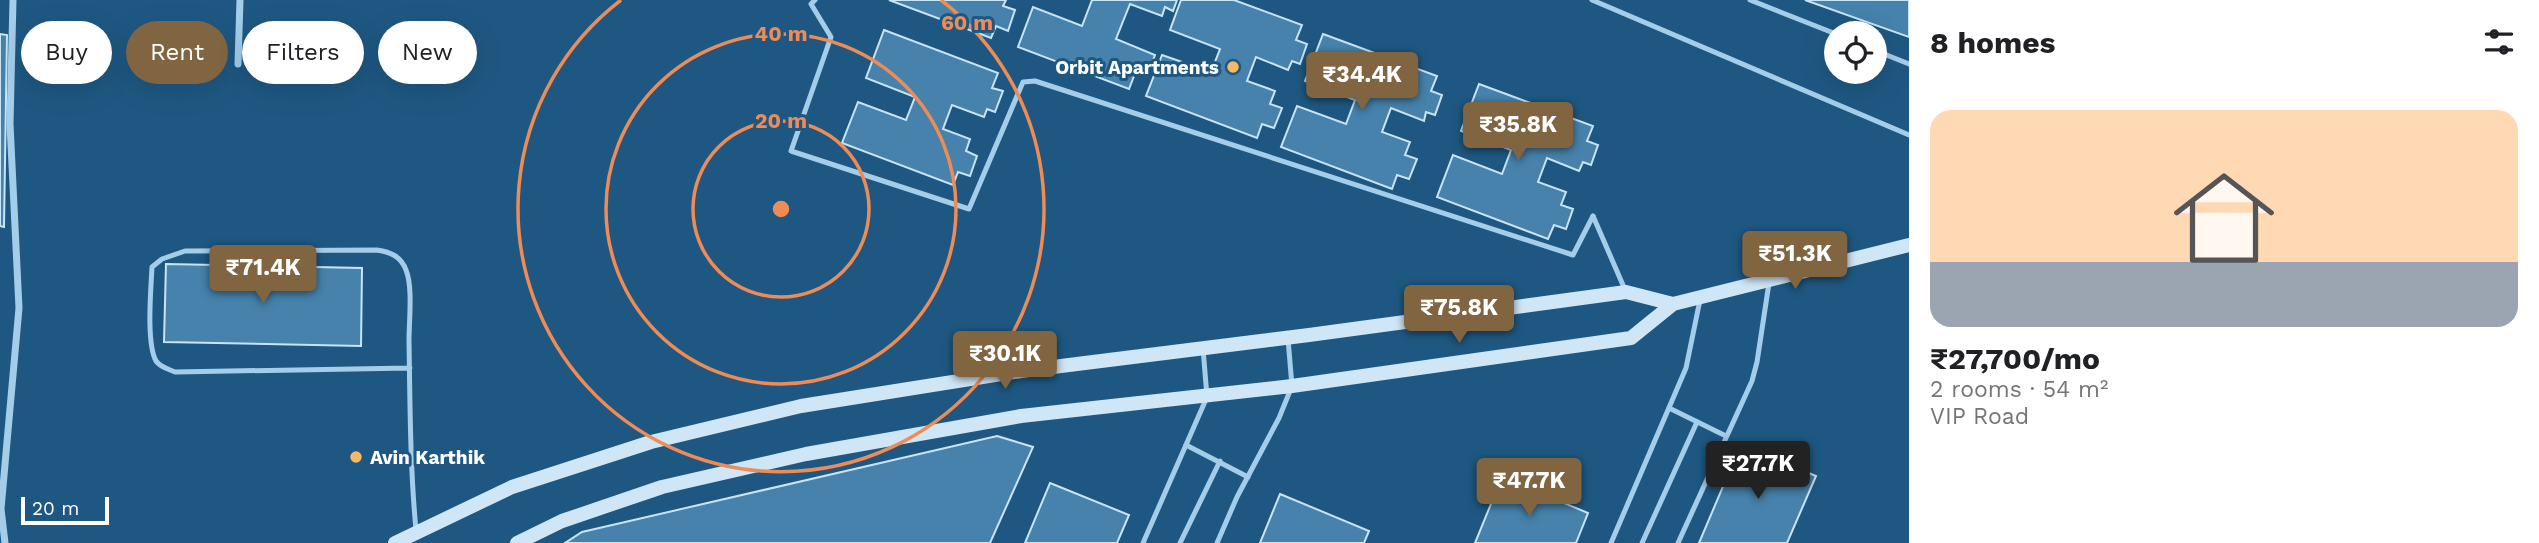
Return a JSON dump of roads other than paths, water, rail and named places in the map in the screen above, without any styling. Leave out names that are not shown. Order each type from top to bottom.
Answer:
[{"type":"main road","points":[[517,543],[562,521],[662,487],[806,454],[1021,416],[1207,397],[1632,338],[1673,304],[1909,245]]},
{"type":"main road","points":[[405,540],[512,487],[651,442],[801,406],[1021,371],[1626,292],[1673,304]]},
{"type":"street","points":[[5,543],[1,509],[19,308],[10,124],[13,0]]},
{"type":"street","points":[[238,64],[240,0]]},
{"type":"lane","points":[[815,0],[811,4],[831,37],[791,151],[969,209],[1023,82],[1034,81],[1573,255],[1593,216],[1626,292]]},
{"type":"lane","points":[[1592,0],[1909,135]]},
{"type":"lane","points":[[1749,0],[1824,29]]},
{"type":"lane","points":[[1887,55],[1909,64]]},
{"type":"lane","points":[[405,540],[412,488],[410,368],[408,275],[405,266],[391,252],[185,251],[162,259],[152,267],[150,304],[153,350],[155,359],[161,366],[175,372],[410,368]]},
{"type":"lane","points":[[1678,543],[1752,381],[1758,362],[1769,280]]},
{"type":"lane","points":[[1611,543],[1686,368],[1701,297]]},
{"type":"lane","points":[[1217,543],[1273,432],[1292,386],[1287,338]]},
{"type":"lane","points":[[1143,543],[1207,397],[1203,348]]},
{"type":"lane","points":[[1669,408],[1726,436]]},
{"type":"lane","points":[[1642,543],[1697,422]]},
{"type":"lane","points":[[1186,445],[1248,477]]},
{"type":"lane","points":[[1180,543],[1220,461]]},
{"type":"place","name":"Orbit Apartments","points":[[1233,67]]},
{"type":"place","name":"Avin Karthik","points":[[356,457]]}]
